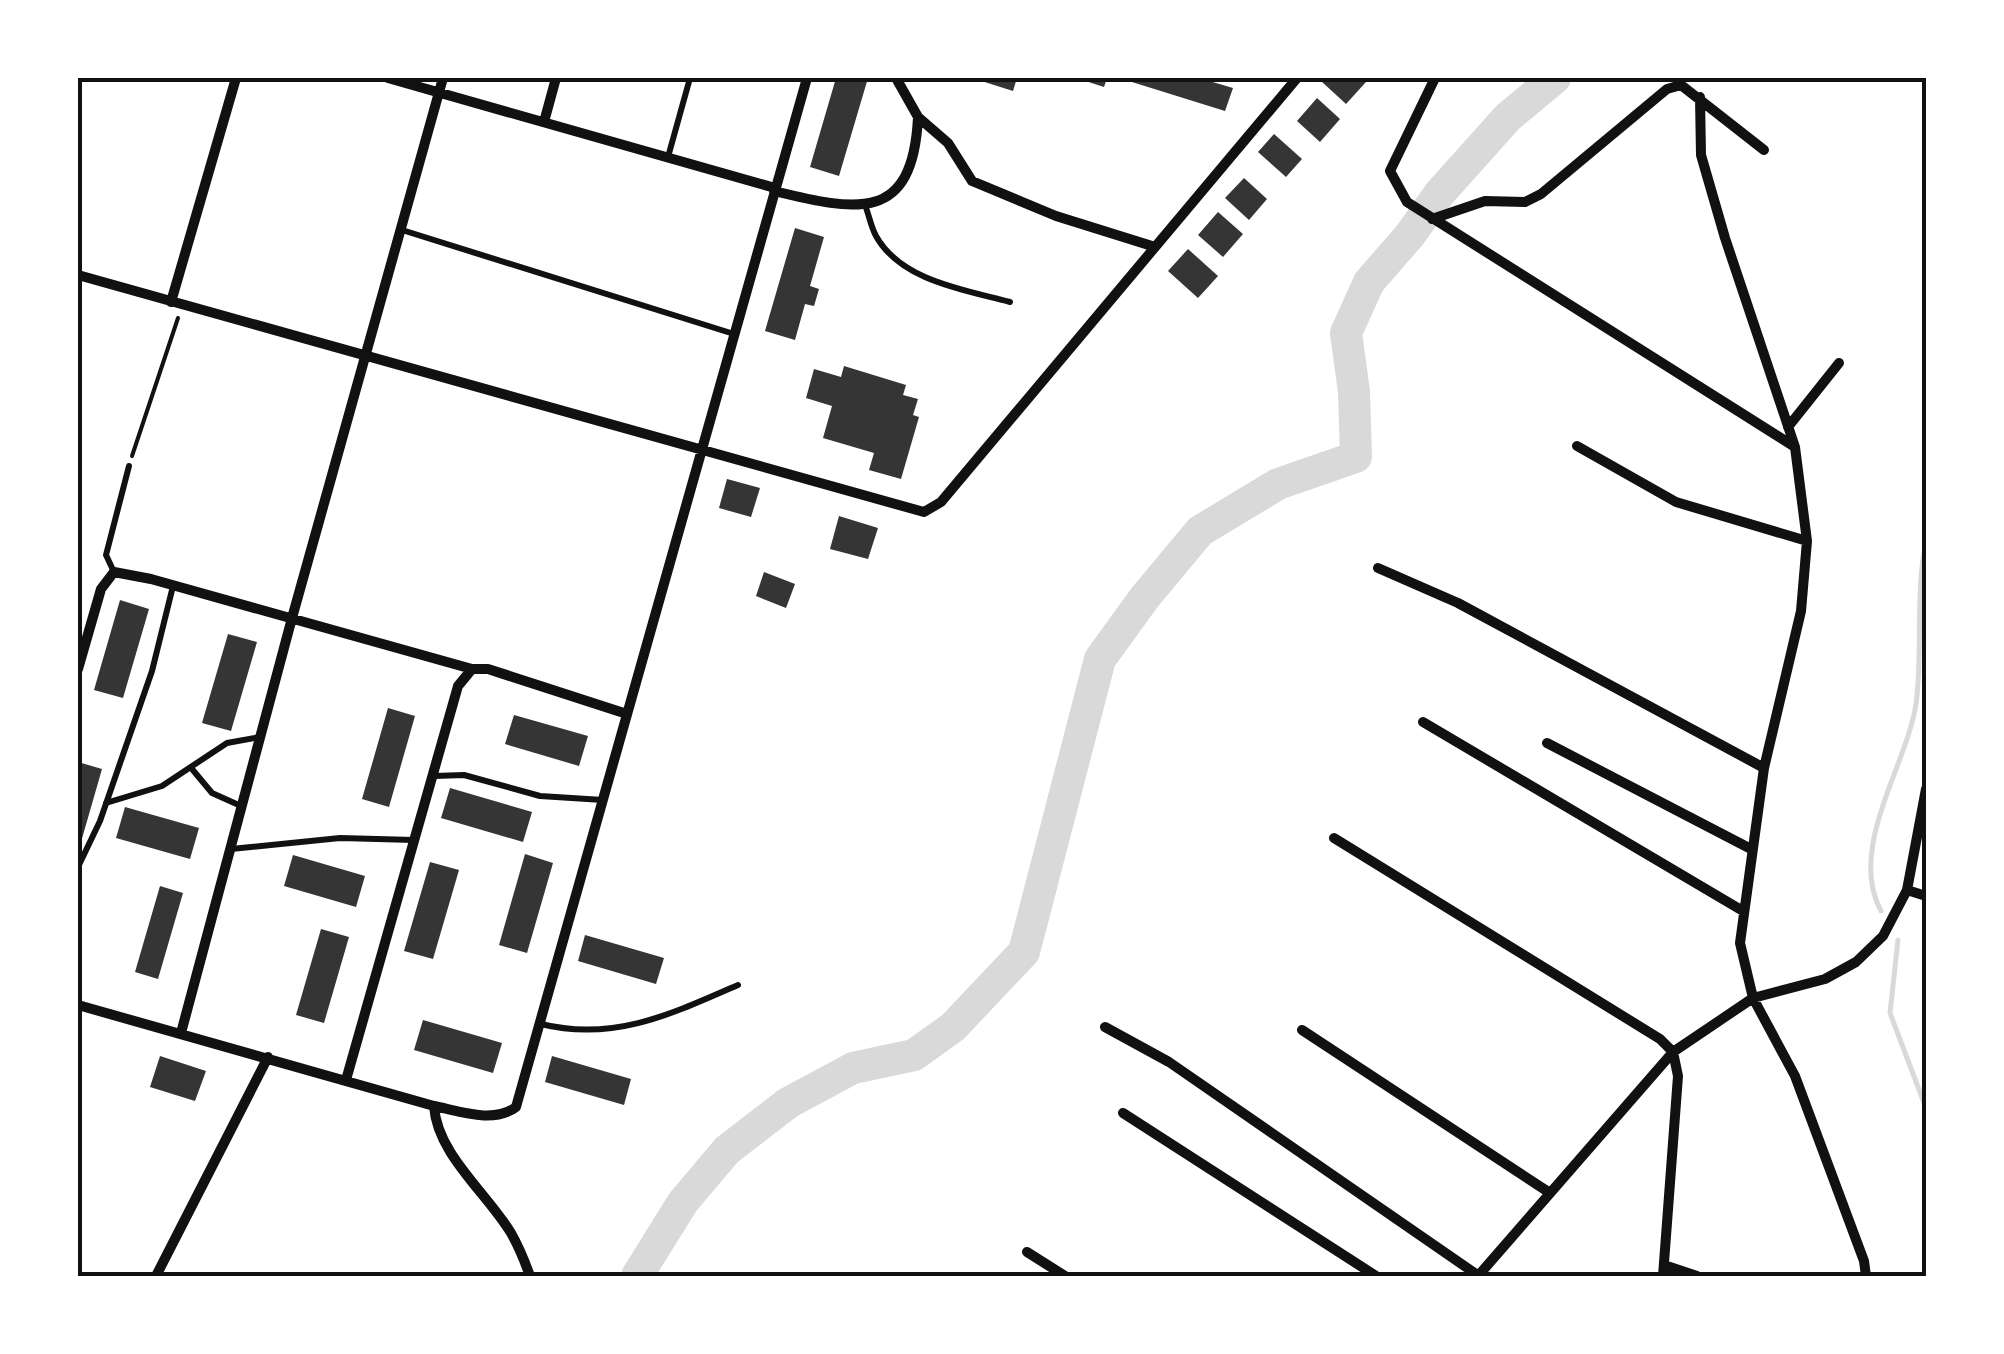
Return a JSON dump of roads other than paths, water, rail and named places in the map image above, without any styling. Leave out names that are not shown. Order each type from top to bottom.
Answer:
[{"type":"street","points":[[177,303],[236,78]]},
{"type":"street","points":[[388,78],[835,206],[865,206],[886,197],[902,183],[912,164],[918,117]]},
{"type":"street","points":[[182,1033],[292,618],[443,78]]},
{"type":"street","points":[[544,122],[556,78]]},
{"type":"street","points":[[78,1005],[434,1106],[488,1116],[510,1112],[520,1098],[807,78]]},
{"type":"street","points":[[896,78],[918,117],[948,144],[972,182],[1056,216],[1152,246]]},
{"type":"street","points":[[78,276],[924,512],[941,502],[1296,78]]},
{"type":"street","points":[[1435,78],[1390,171],[1407,202],[1795,447]]},
{"type":"street","points":[[1431,220],[1485,201],[1525,202],[1541,194],[1667,90],[1681,85],[1764,150]]},
{"type":"street","points":[[1700,98],[1701,155],[1795,447],[1807,541],[1801,612],[1764,768],[1740,944],[1753,998],[1794,1076],[1864,1261],[1866,1276]]},
{"type":"street","points":[[1788,426],[1839,363]]},
{"type":"street","points":[[1577,446],[1676,502],[1807,541]]},
{"type":"street","points":[[1378,568],[1458,603],[1764,768]]},
{"type":"street","points":[[78,669],[101,589],[114,572],[472,669],[488,669],[628,714]]},
{"type":"street","points":[[346,1080],[458,686],[472,669]]},
{"type":"street","points":[[1423,722],[1743,912]]},
{"type":"street","points":[[1547,743],[1750,849]]},
{"type":"street","points":[[1105,1027],[1169,1062],[1479,1276],[1673,1052],[1753,998],[1825,978],[1856,962],[1882,936],[1907,890],[1926,789]]},
{"type":"street","points":[[1334,838],[1660,1039],[1673,1052],[1678,1076],[1663,1271],[1697,1276]]},
{"type":"street","points":[[1907,890],[1926,896]]},
{"type":"street","points":[[1302,1030],[1550,1193]]},
{"type":"street","points":[[156,1276],[268,1057]]},
{"type":"street","points":[[434,1106],[435,1122],[446,1143],[510,1232],[530,1276]]},
{"type":"street","points":[[1123,1113],[1376,1276]]},
{"type":"street","points":[[1028,1252],[1065,1276]]},
{"type":"lane","points":[[668,157],[690,78]]},
{"type":"lane","points":[[865,206],[876,236],[908,268],[924,277],[1010,302]]},
{"type":"lane","points":[[401,229],[734,334]]},
{"type":"lane","points":[[114,572],[106,555],[129,466]]},
{"type":"lane","points":[[78,866],[94,838],[152,671],[173,585]]},
{"type":"lane","points":[[105,804],[153,790],[227,744],[260,737]]},
{"type":"lane","points":[[192,769],[212,793],[242,806]]},
{"type":"lane","points":[[432,776],[464,774],[540,796],[604,800]]},
{"type":"lane","points":[[230,849],[340,838],[414,840]]},
{"type":"lane","points":[[541,1024],[590,1032],[634,1026],[668,1016],[738,985]]},
{"type":"waterway","points":[[637,1276],[683,1202],[727,1150],[788,1103],[853,1068],[914,1055],[953,1027],[1024,952],[1100,659],[1200,531],[1278,484],[1356,457],[1354,392],[1346,333],[1369,282],[1439,194],[1508,117],[1555,78]]},
{"type":"waterway","points":[[1881,911],[1872,887],[1871,861],[1882,807],[1916,704],[1926,543]]},
{"type":"waterway","points":[[1898,940],[1890,1013],[1926,1108]]}]
